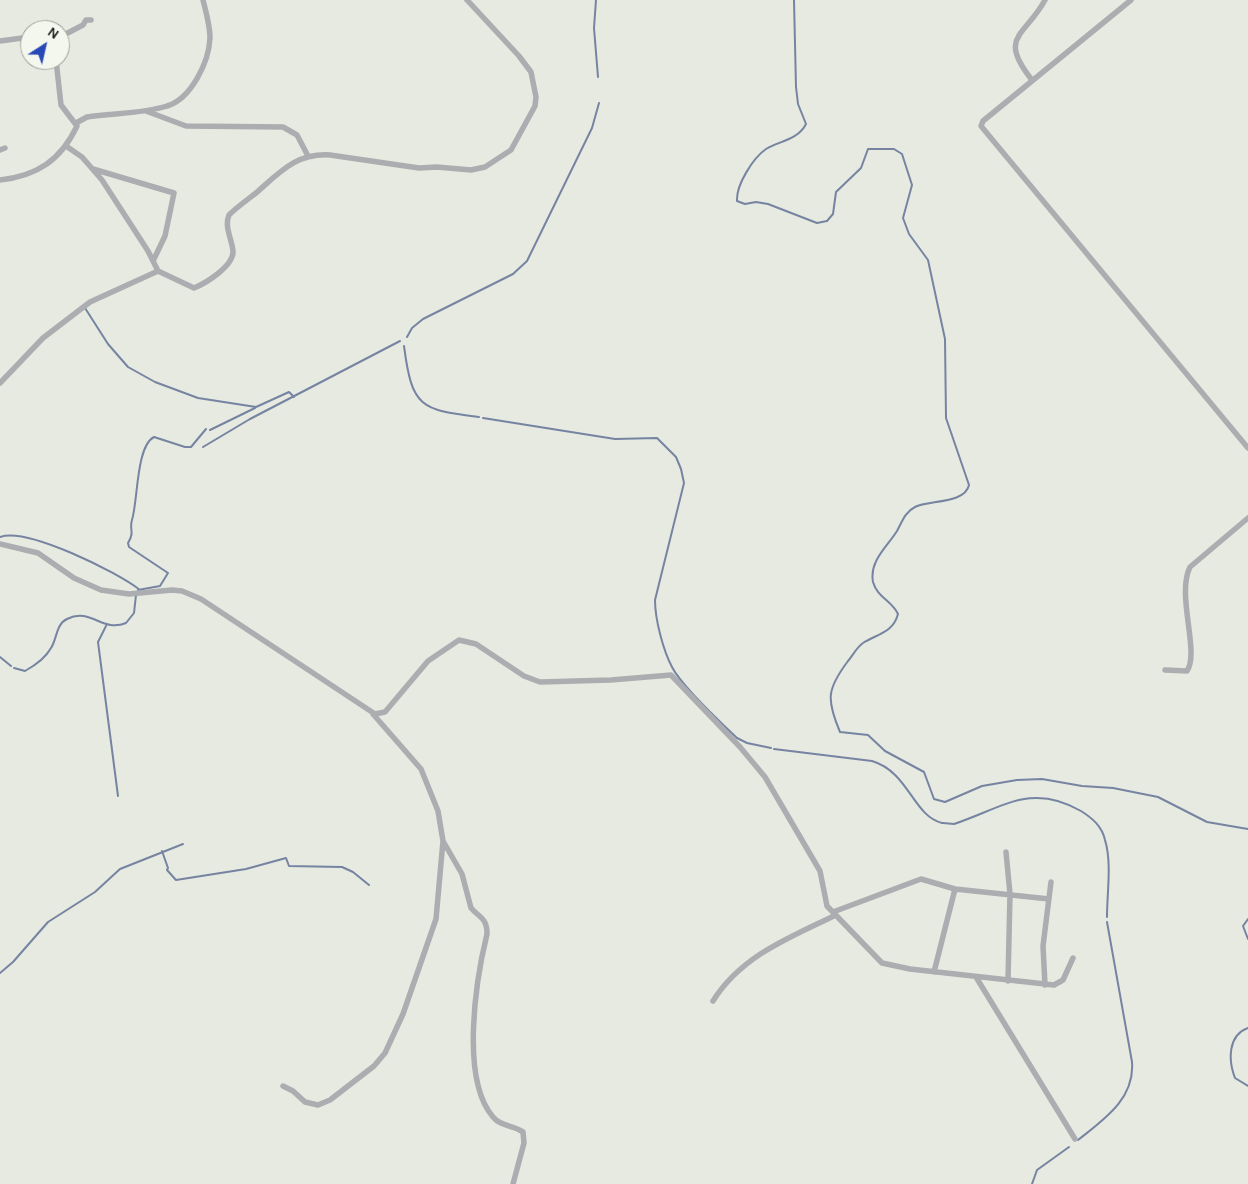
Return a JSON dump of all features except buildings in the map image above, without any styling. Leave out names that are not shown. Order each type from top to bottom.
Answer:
[{"type":"street","points":[[76,123],[87,117],[144,110],[174,104],[188,92],[194,83],[210,42],[203,0]]},
{"type":"street","points":[[66,146],[93,169],[154,261],[158,271],[194,288],[218,272],[232,255],[227,224],[229,215],[282,168],[308,156],[330,154],[419,168],[437,166],[471,170],[485,167],[511,150],[535,106],[532,77],[519,56],[467,0]]},
{"type":"street","points":[[1032,80],[1018,62],[1015,49],[1021,29],[1038,11],[1045,0]]},
{"type":"street","points":[[1131,0],[983,121],[982,129],[1248,448]]},
{"type":"street","points":[[70,32],[83,25],[86,20],[91,20]]},
{"type":"street","points":[[0,41],[20,38]]},
{"type":"street","points":[[0,180],[24,175],[44,167],[66,146],[77,126],[61,105],[57,70]]},
{"type":"street","points":[[144,110],[186,126],[283,127],[297,135],[308,156]]},
{"type":"street","points":[[93,169],[174,193],[165,236],[154,261]]},
{"type":"street","points":[[0,383],[37,342],[90,302],[158,271]]},
{"type":"street","points":[[1165,670],[1187,671],[1189,668],[1190,650],[1186,615],[1186,590],[1190,567],[1248,518]]},
{"type":"street","points":[[0,544],[33,551],[52,561],[74,578],[101,590],[129,594],[172,590],[182,591],[201,598],[371,712],[421,769],[438,811],[443,841],[436,919],[403,1014],[385,1053],[366,1073],[330,1100],[318,1105],[305,1102],[293,1091],[283,1086]]},
{"type":"street","points":[[371,712],[386,712],[428,661],[459,640],[476,644],[524,676],[540,682],[610,680],[671,675],[740,747],[770,783],[820,871],[824,883],[825,901],[834,914],[885,965],[1054,985],[1063,980],[1073,958]]},
{"type":"street","points":[[443,841],[462,874],[471,908],[484,918],[486,923],[487,934],[475,1010],[474,1059],[481,1092],[492,1116],[500,1124],[523,1132],[524,1143],[513,1184]]},
{"type":"street","points":[[1006,852],[1010,894],[1008,981]]},
{"type":"street","points":[[712,1001],[740,970],[760,954],[796,932],[834,914],[921,879],[955,889],[1049,899]]},
{"type":"street","points":[[1045,985],[1043,946],[1051,882]]},
{"type":"street","points":[[934,972],[955,889]]},
{"type":"street","points":[[976,977],[1075,1139]]},
{"type":"waterway","points":[[596,0],[594,28],[598,77]]},
{"type":"waterway","points":[[794,0],[796,87],[798,104],[806,124],[798,134],[771,146],[761,153],[746,172],[739,187],[737,201],[745,204],[756,202],[768,204],[817,223],[827,221],[833,214],[836,192],[861,168],[868,149],[894,149],[902,154],[912,185],[903,218],[909,234],[928,260],[945,339],[946,418],[969,485],[966,491],[954,498],[921,505],[912,509],[906,514],[897,531],[876,561],[872,574],[875,587],[898,614],[896,620],[888,629],[859,647],[836,679],[831,702],[832,711],[840,732],[868,735],[885,751],[924,772],[934,799],[945,802],[982,786],[1017,780],[1042,779],[1082,786],[1113,788],[1158,797],[1207,822],[1248,829]]},
{"type":"waterway","points":[[407,337],[412,328],[423,319],[513,274],[527,261],[592,128],[599,103]]},
{"type":"waterway","points":[[85,308],[108,344],[128,367],[155,382],[198,398],[256,407],[289,392],[294,397]]},
{"type":"waterway","points":[[203,447],[250,419],[400,341]]},
{"type":"waterway","points":[[404,346],[411,382],[422,402],[431,408],[444,412],[479,417]]},
{"type":"waterway","points":[[210,430],[255,408]]},
{"type":"waterway","points":[[483,418],[615,439],[657,438],[676,457],[684,483],[655,600],[656,616],[663,643],[677,675],[721,723],[737,738],[747,743],[771,748]]},
{"type":"waterway","points":[[138,590],[160,586],[168,573],[129,547],[128,543],[131,536],[138,475],[144,451],[148,442],[154,437],[185,447],[191,447],[206,429]]},
{"type":"waterway","points":[[0,537],[13,536],[30,539],[72,553],[112,573],[140,590]]},
{"type":"waterway","points":[[14,668],[25,671],[43,658],[53,644],[61,624],[67,619],[83,616],[110,625],[126,623],[134,613],[136,595]]},
{"type":"waterway","points":[[106,626],[98,642],[118,796]]},
{"type":"waterway","points":[[0,657],[11,666]]},
{"type":"waterway","points":[[774,749],[872,761],[894,774],[924,812],[932,819],[942,823]]},
{"type":"waterway","points":[[943,823],[954,824],[1002,805],[1032,798],[1063,803],[1081,811],[1096,823],[1102,831],[1105,840],[1109,868],[1107,917]]},
{"type":"waterway","points":[[0,973],[13,962],[48,922],[95,892],[120,869],[183,844]]},
{"type":"waterway","points":[[162,851],[167,870],[176,880],[246,869],[286,858],[289,866],[342,867],[353,872],[369,885]]},
{"type":"waterway","points":[[1248,919],[1243,926],[1248,939]]},
{"type":"waterway","points":[[1078,1140],[1116,1107],[1123,1098],[1132,1075],[1132,1062],[1107,922]]},
{"type":"waterway","points":[[1248,1028],[1241,1031],[1233,1042],[1231,1049],[1231,1064],[1235,1078],[1248,1086]]},
{"type":"waterway","points":[[1032,1184],[1037,1170],[1069,1147]]}]
